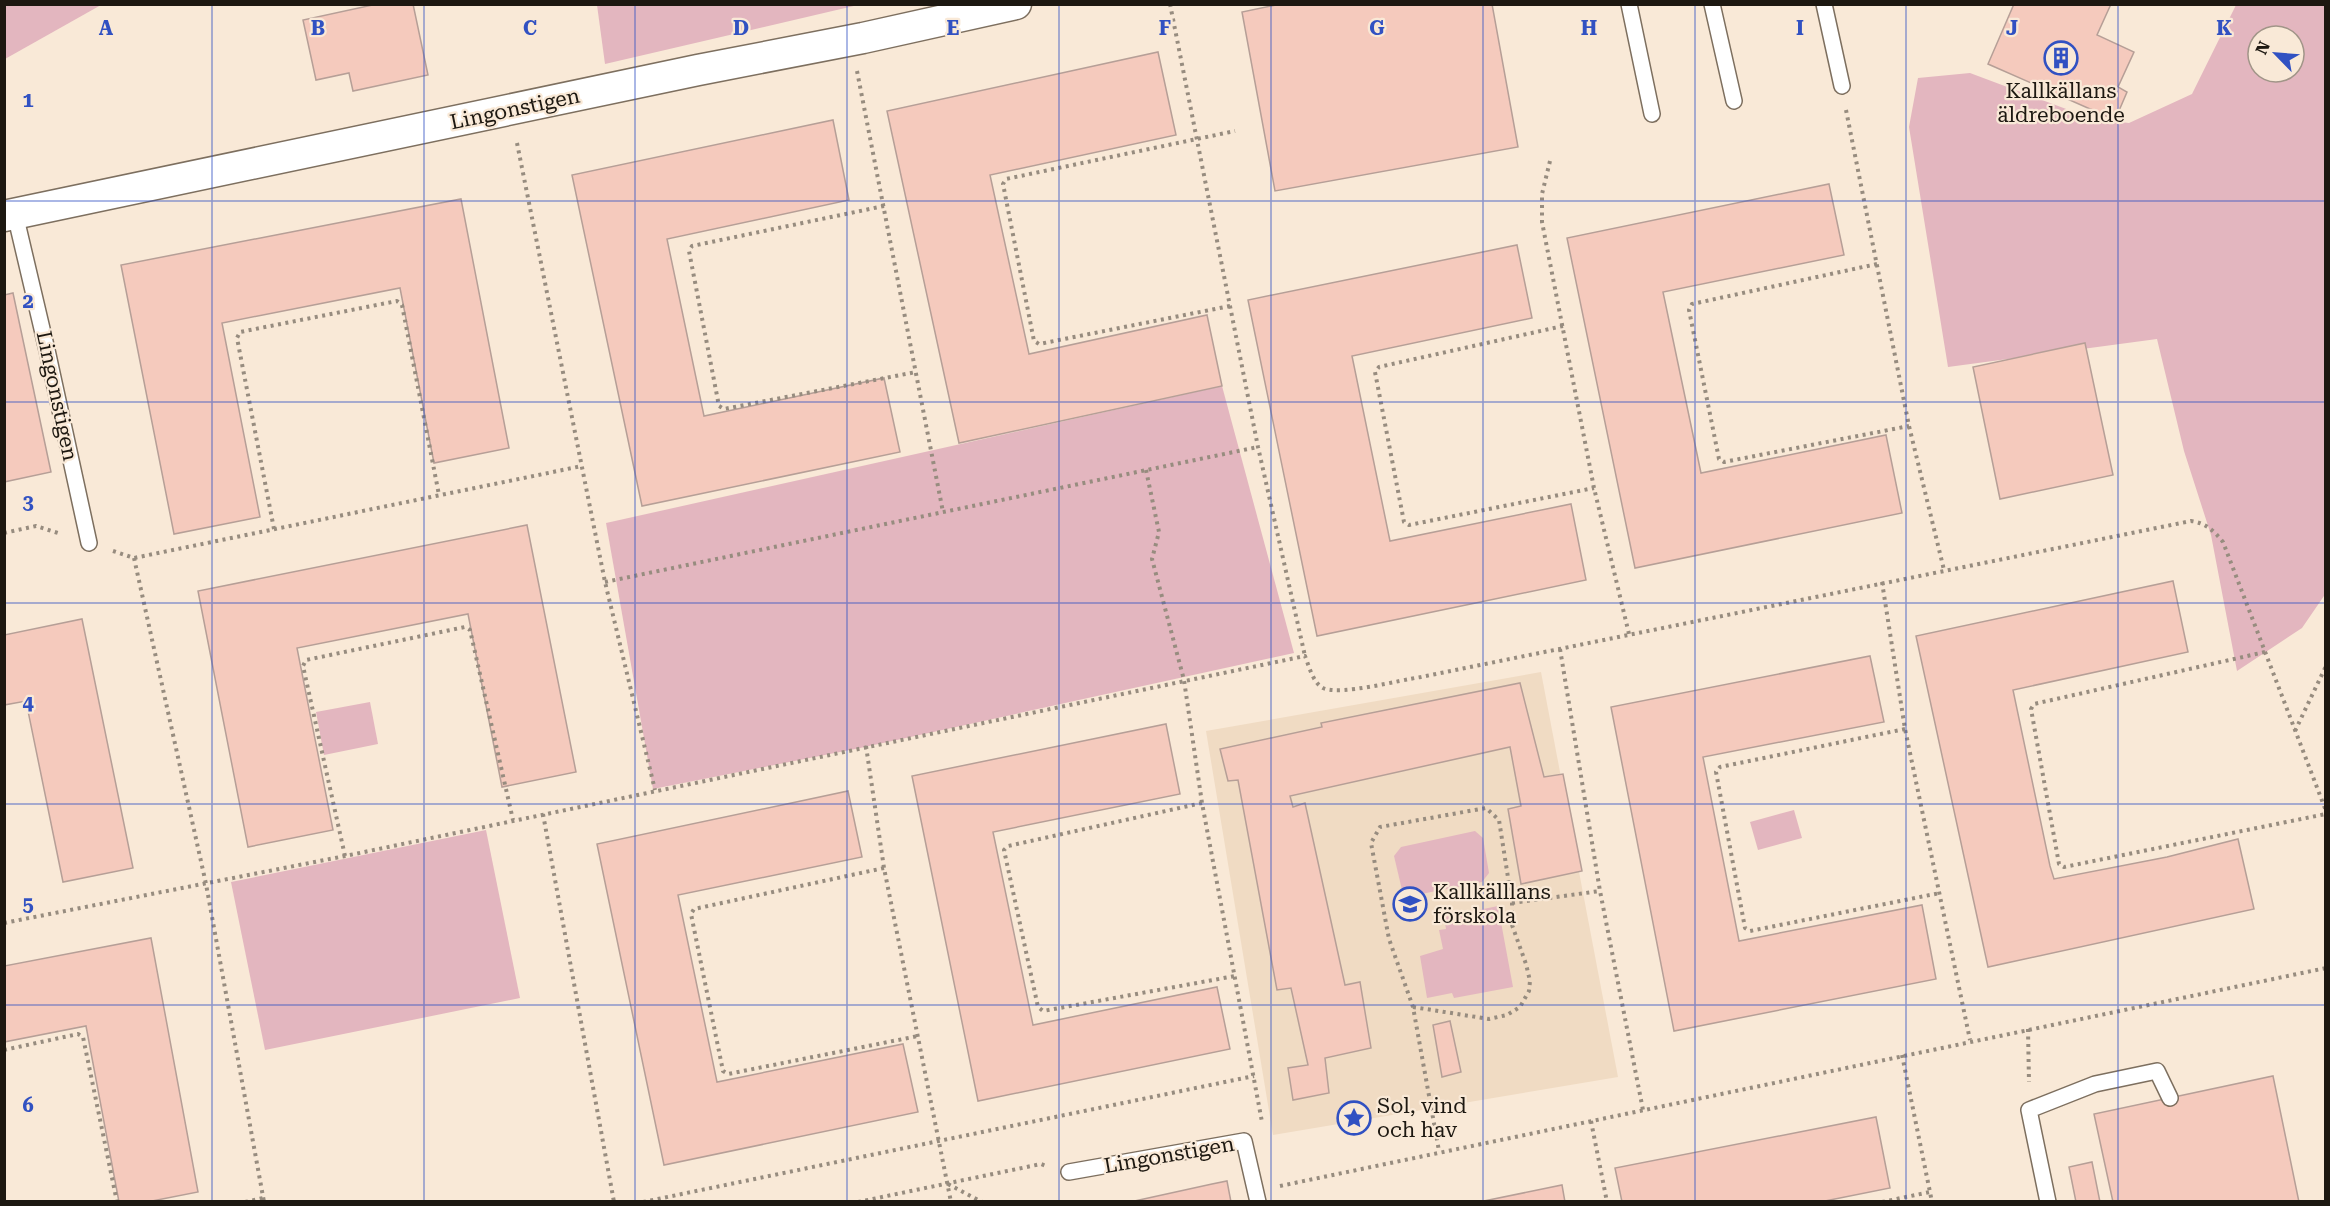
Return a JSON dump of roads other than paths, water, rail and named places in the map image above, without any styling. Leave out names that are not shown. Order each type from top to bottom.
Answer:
[{"type":"street","name":"Lingonstigen","points":[[10,215],[698,70],[863,39],[1016,4]]},
{"type":"lane","points":[[1629,4],[1652,114]]},
{"type":"lane","points":[[1712,4],[1734,101]]},
{"type":"lane","points":[[1824,4],[1842,86]]},
{"type":"lane","name":"Lingonstigen","points":[[10,215],[47,350],[89,543]]},
{"type":"lane","points":[[2048,1202],[2029,1110],[2095,1084],[2157,1071],[2170,1098]]},
{"type":"lane","name":"Lingonstigen","points":[[1069,1172],[1244,1141],[1257,1196]]},
{"type":"place","name":"Kallkällans äldreboende","points":[[2061,58]]},
{"type":"place","name":"Kallkälllans förskola","points":[[1410,904]]},
{"type":"place","name":"Sol, vind och hav","points":[[1354,1118]]}]
